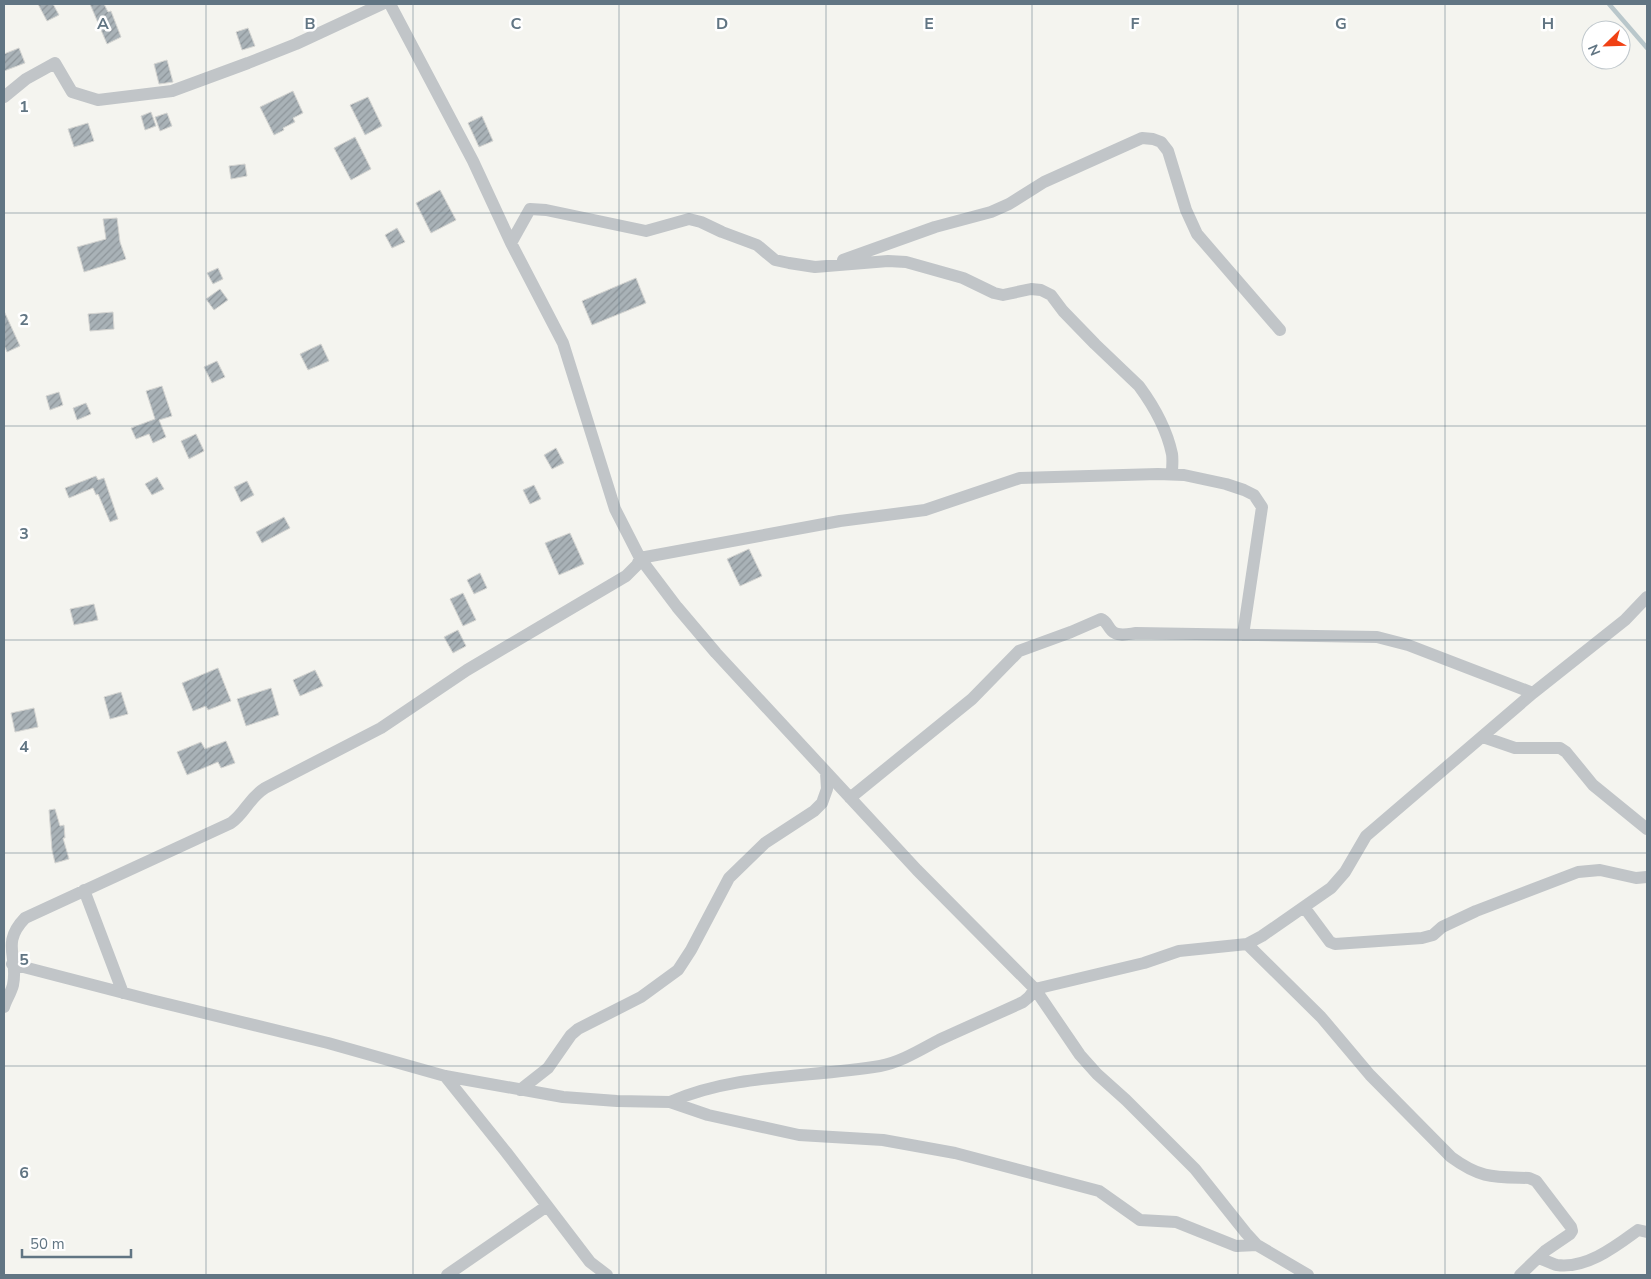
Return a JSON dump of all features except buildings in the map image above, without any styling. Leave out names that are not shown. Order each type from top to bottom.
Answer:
[{"type":"street","points":[[4,97],[26,79],[55,63],[72,92],[98,100],[172,91],[296,44],[382,4]]},
{"type":"street","points":[[390,4],[473,161],[511,243],[563,343],[615,509],[640,558],[716,653],[917,870],[1035,989],[1080,1055],[1097,1074],[1196,1169],[1257,1245],[1308,1275]]},
{"type":"street","points":[[825,266],[935,227],[991,212],[1009,204],[1053,178],[1142,138],[1152,139],[1161,142],[1168,152],[1186,210],[1197,234],[1280,330]]},
{"type":"street","points":[[511,243],[530,208],[646,231],[689,219],[757,245],[775,260],[815,267],[888,261],[906,262],[963,278],[994,293],[1003,295],[1031,289],[1041,290],[1051,295],[1063,311],[1140,386],[1149,399],[1171,450],[1172,474]]},
{"type":"street","points":[[640,558],[840,521],[925,510],[1020,478],[1172,474],[1218,482],[1244,490],[1254,496],[1262,507],[1243,635]]},
{"type":"street","points":[[4,1008],[13,985],[11,938],[16,927],[25,918],[231,822],[240,816],[255,794],[381,728],[467,670],[626,576],[637,565],[640,558]]},
{"type":"street","points":[[670,1102],[687,1094],[714,1086],[891,1062],[1023,1002],[1029,998],[1035,989],[1144,963],[1179,951],[1248,944],[1331,888],[1353,860],[1366,836],[1533,694],[1625,620],[1647,598]]},
{"type":"street","points":[[850,798],[972,699],[1018,651],[1101,619],[1106,622],[1112,631],[1120,634],[1377,637],[1408,645],[1533,694]]},
{"type":"street","points":[[1484,737],[1515,748],[1560,748],[1566,752],[1593,785],[1647,829]]},
{"type":"street","points":[[520,1090],[548,1068],[571,1035],[578,1029],[641,997],[678,970],[691,950],[729,878],[765,843],[814,811],[822,803],[827,789],[826,772]]},
{"type":"street","points":[[1304,907],[1330,942],[1334,944],[1422,938],[1433,935],[1442,927],[1476,911],[1578,872],[1600,870],[1636,878],[1647,877]]},
{"type":"street","points":[[84,890],[123,993]]},
{"type":"street","points":[[1248,944],[1321,1017],[1370,1075],[1451,1157],[1465,1168],[1488,1176],[1530,1178],[1536,1181],[1571,1227],[1572,1231],[1545,1251],[1520,1275]]},
{"type":"street","points":[[12,964],[328,1043],[445,1076],[563,1097],[670,1102],[708,1115],[799,1135],[883,1140],[955,1153],[1099,1192],[1140,1220],[1176,1222],[1236,1246],[1257,1245]]},
{"type":"street","points":[[445,1076],[590,1262],[606,1275]]},
{"type":"street","points":[[447,1275],[547,1206]]},
{"type":"street","points":[[1539,1258],[1557,1265],[1584,1262],[1602,1255],[1638,1230],[1647,1232]]},
{"type":"waterway","points":[[1609,4],[1647,48]]}]
